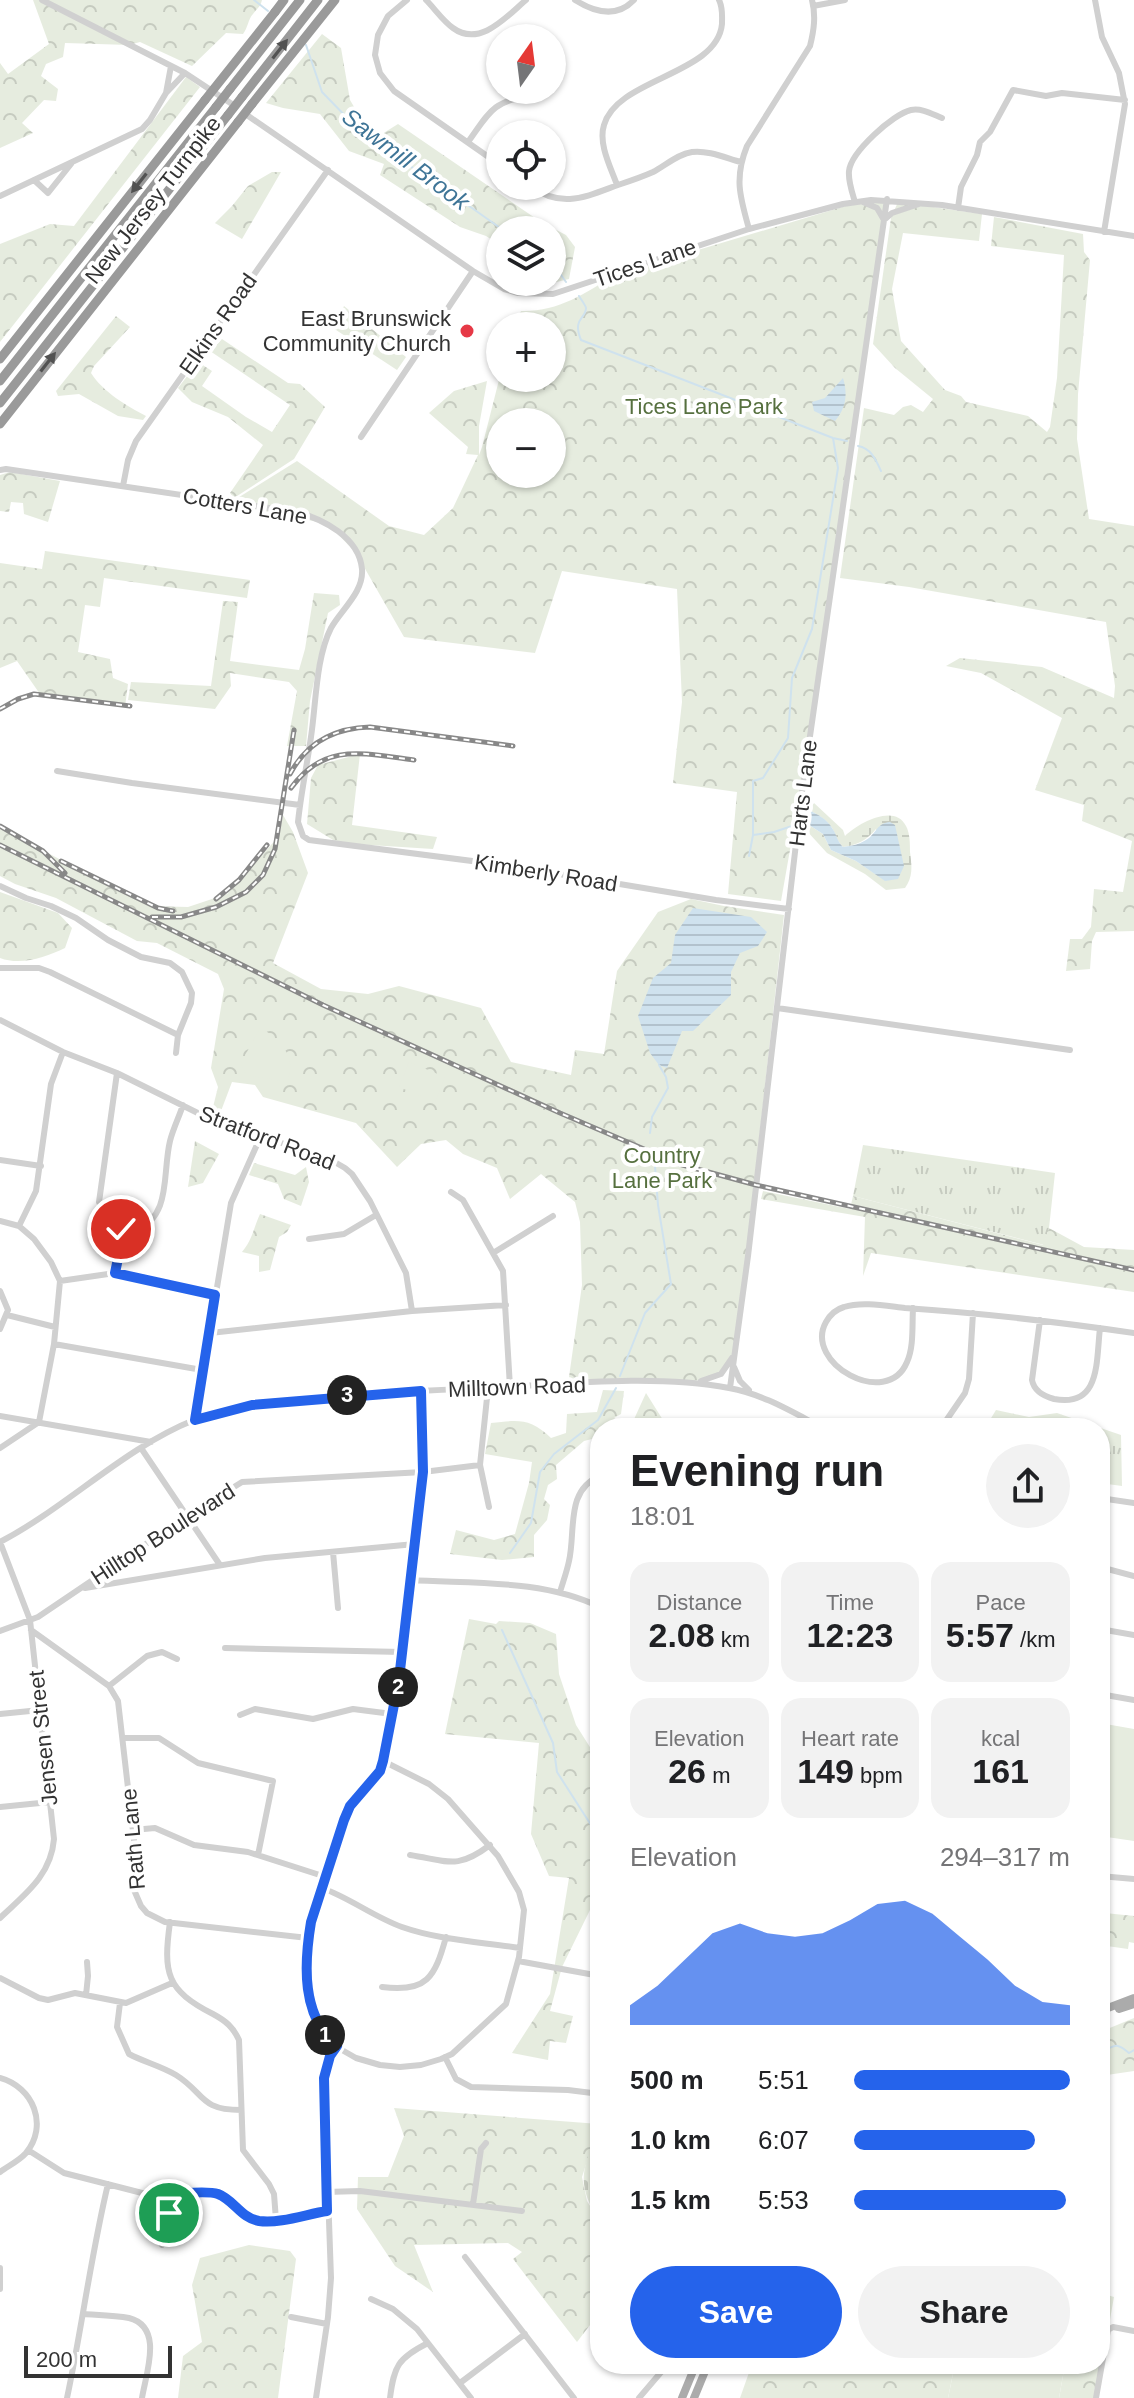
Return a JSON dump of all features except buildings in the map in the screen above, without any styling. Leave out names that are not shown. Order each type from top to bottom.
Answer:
[{"type":"highway","name":"New Jersey Turnpike","points":[[0,359],[284,0]]},
{"type":"highway","name":"New Jersey Turnpike","points":[[0,381],[300,0]]},
{"type":"highway","name":"New Jersey Turnpike","points":[[0,403],[318,0]]},
{"type":"highway","name":"New Jersey Turnpike","points":[[0,424],[335,0]]},
{"type":"main road","points":[[1110,2009],[1134,1998]]},
{"type":"main road","points":[[1110,2011],[1134,2004]]},
{"type":"main road","points":[[682,2398],[691,2374]]},
{"type":"main road","points":[[694,2398],[704,2374]]},
{"type":"street","name":"Tices Lane","points":[[42,0],[185,73],[473,271],[504,289],[518,293],[553,294],[749,229],[858,201],[887,199],[922,203],[1134,236]]},
{"type":"street","points":[[407,0],[388,16],[375,45],[376,65],[383,80],[394,91],[486,155]]},
{"type":"street","points":[[426,0],[456,30],[476,34],[496,26],[526,0]]},
{"type":"street","points":[[575,0],[589,9],[605,13],[624,9],[634,0]]},
{"type":"street","points":[[617,185],[603,144],[604,125],[616,107],[643,88],[696,61],[716,44],[722,28],[719,0]]},
{"type":"street","points":[[749,229],[738,187],[741,162],[747,146],[810,46],[814,29],[812,3],[845,0]]},
{"type":"street","points":[[1095,0],[1102,37],[1119,73],[1125,100],[1104,232]]},
{"type":"street","points":[[166,93],[171,66]]},
{"type":"street","points":[[0,196],[142,129],[166,93],[185,73]]},
{"type":"street","points":[[958,208],[961,187],[980,142],[990,132],[1013,90],[1046,96],[1062,93],[1125,100]]},
{"type":"street","points":[[468,142],[501,104]]},
{"type":"street","points":[[922,203],[892,213],[884,220],[877,208],[858,201],[851,187],[849,168],[857,152],[895,117],[910,110],[942,118]]},
{"type":"street","points":[[566,199],[580,199],[652,173],[681,155],[693,152],[741,162]]},
{"type":"street","points":[[34,180],[48,193],[73,162]]},
{"type":"street","name":"Elkins Road","points":[[123,486],[128,460],[136,441],[328,170]]},
{"type":"street","name":"Harts Lane","points":[[730,1388],[811,726],[887,199]]},
{"type":"street","points":[[361,437],[473,271]]},
{"type":"street","name":"Cotters Lane","points":[[0,470],[296,512],[312,516],[339,532],[354,550],[362,569],[361,580],[325,641],[298,822],[303,836]]},
{"type":"street","points":[[57,771],[300,805]]},
{"type":"street","name":"Kimberly Road","points":[[303,836],[318,843],[511,866],[789,909]]},
{"type":"street","points":[[0,886],[76,918],[108,940],[141,957],[170,963],[182,972],[192,993],[187,1016],[178,1035],[176,1053]]},
{"type":"street","points":[[0,968],[39,968],[50,972],[178,1035]]},
{"type":"street","points":[[777,1008],[1070,1050]]},
{"type":"street","name":"Stratford Road","points":[[0,1020],[218,1123],[337,1163],[352,1174],[406,1273],[412,1311]]},
{"type":"street","points":[[19,1226],[36,1191],[51,1084],[63,1052]]},
{"type":"street","points":[[117,1073],[99,1202],[110,1225],[136,1231],[154,1220],[159,1209],[170,1140],[183,1105]]},
{"type":"street","points":[[195,1420],[231,1203],[260,1138]]},
{"type":"street","points":[[0,1160],[41,1166]]},
{"type":"street","points":[[451,1192],[463,1200],[503,1271],[510,1387]]},
{"type":"street","points":[[309,1239],[344,1234],[376,1215]]},
{"type":"street","points":[[493,1253],[553,1216]]},
{"type":"street","points":[[0,1221],[19,1226],[43,1251],[60,1281],[54,1344],[39,1422],[0,1448]]},
{"type":"street","points":[[115,1273],[124,1229]]},
{"type":"street","points":[[60,1281],[115,1273],[215,1295]]},
{"type":"street","points":[[0,1291],[7,1315],[0,1329]]},
{"type":"street","points":[[210,1333],[412,1311],[506,1305]]},
{"type":"street","points":[[913,1308],[906,1365],[889,1381],[876,1384],[861,1380],[832,1363],[824,1351],[822,1335],[826,1321],[844,1307],[859,1305],[913,1308],[973,1313],[1134,1333]]},
{"type":"street","points":[[948,1418],[965,1393],[969,1379],[973,1313]]},
{"type":"street","points":[[7,1315],[55,1327]]},
{"type":"street","points":[[1040,1320],[1032,1370],[1034,1386],[1045,1396],[1060,1400],[1076,1400],[1089,1391],[1100,1328]]},
{"type":"street","points":[[54,1344],[202,1370]]},
{"type":"street","points":[[692,1382],[709,1380],[721,1374],[736,1347]]},
{"type":"street","points":[[734,1363],[743,1386],[758,1395]]},
{"type":"street","name":"Milltown Road","points":[[0,1542],[151,1442],[195,1420],[252,1405],[421,1391],[692,1382],[758,1395],[803,1418]]},
{"type":"street","points":[[488,1388],[480,1465],[489,1507]]},
{"type":"street","points":[[383,1761],[439,1790],[490,1845],[519,1892],[524,1916],[518,1961],[506,2004],[452,2054],[421,2065],[390,2067],[356,2058],[337,2046],[319,2025],[309,2002],[308,1938],[350,1806],[380,1771],[383,1761],[402,1652],[423,1472],[421,1391]]},
{"type":"street","points":[[0,1416],[151,1442]]},
{"type":"street","points":[[141,1448],[220,1565]]},
{"type":"street","name":"Hilltop Boulevard","points":[[0,1631],[38,1617],[242,1482],[423,1472],[480,1465]]},
{"type":"street","points":[[560,1592],[570,1560],[574,1507],[590,1480]]},
{"type":"street","points":[[1110,1499],[1134,1503]]},
{"type":"street","name":"Jensen Street","points":[[0,1542],[30,1620],[54,1839],[48,1867],[37,1883],[0,1918]]},
{"type":"street","points":[[80,1589],[265,1558],[415,1544]]},
{"type":"street","points":[[333,1552],[338,1608]]},
{"type":"street","points":[[110,1568],[116,1583]]},
{"type":"street","points":[[1110,1570],[1134,1576]]},
{"type":"street","points":[[410,1580],[543,1588],[590,1603]]},
{"type":"street","points":[[31,1630],[109,1686],[147,1656],[162,1652],[177,1659]]},
{"type":"street","points":[[1110,1631],[1134,1635]]},
{"type":"street","points":[[225,1648],[402,1652]]},
{"type":"street","name":"Rath Lane","points":[[109,1686],[118,1701],[123,1738],[133,1830],[136,1898],[147,1913],[170,1922]]},
{"type":"street","points":[[1110,1696],[1134,1700]]},
{"type":"street","points":[[240,1715],[255,1709],[313,1719],[353,1709],[392,1714]]},
{"type":"street","points":[[0,1714],[40,1710]]},
{"type":"street","points":[[123,1738],[159,1738],[198,1763],[273,1781],[258,1855]]},
{"type":"street","points":[[0,1807],[50,1802]]},
{"type":"street","points":[[133,1830],[155,1828],[194,1845],[235,1849],[326,1877]]},
{"type":"street","points":[[410,1855],[462,1862],[490,1845]]},
{"type":"street","points":[[1110,1877],[1134,1879]]},
{"type":"street","points":[[322,1888],[338,1893],[399,1926],[446,1937],[520,1948]]},
{"type":"street","points":[[276,2220],[274,2194],[243,2150],[240,2052],[236,2033],[226,2021],[189,2000],[172,1983],[167,1956],[170,1922],[308,1938]]},
{"type":"street","points":[[382,1987],[404,1989],[425,1981],[436,1969],[446,1937]]},
{"type":"street","points":[[518,1961],[590,1974]]},
{"type":"street","points":[[86,1995],[87,1962]]},
{"type":"street","points":[[0,1978],[48,2000],[75,1993],[120,2003],[133,2002],[172,1983]]},
{"type":"street","points":[[120,2003],[117,2027],[129,2054],[174,2074],[212,2106],[241,2110]]},
{"type":"street","points":[[316,2398],[331,2278],[324,2078],[330,2056],[337,2046]]},
{"type":"street","points":[[445,2057],[456,2079],[471,2087],[590,2093]]},
{"type":"street","points":[[0,2078],[22,2089],[35,2109],[37,2127],[28,2150],[0,2172]]},
{"type":"street","points":[[473,2204],[481,2149],[486,2143]]},
{"type":"street","points":[[28,2150],[64,2173],[146,2194],[214,2193],[250,2218],[263,2221],[327,2211]]},
{"type":"street","points":[[67,2398],[96,2233],[108,2184]]},
{"type":"street","points":[[326,2192],[360,2191],[522,2211]]},
{"type":"street","points":[[162,2245],[169,2213],[168,2194]]},
{"type":"street","points":[[465,2257],[574,2398]]},
{"type":"street","points":[[0,2268],[0,2289]]},
{"type":"street","points":[[371,2299],[403,2317],[428,2343],[471,2398]]},
{"type":"street","points":[[84,2314],[127,2317],[136,2320],[148,2331],[150,2343],[142,2398]]},
{"type":"street","points":[[291,2317],[327,2324]]},
{"type":"street","points":[[1110,2329],[1134,2331]]},
{"type":"street","points":[[460,2383],[525,2334]]},
{"type":"street","points":[[390,2398],[393,2376],[400,2362],[428,2343]]},
{"type":"street","points":[[639,2398],[659,2374]]},
{"type":"street","points":[[1096,2398],[1100,2374]]},
{"type":"green space","points":[[33,0],[262,0],[243,34],[226,33],[192,66],[140,42],[129,45],[65,43],[63,57],[46,64],[41,76],[58,89],[56,101],[44,100],[22,123],[33,133],[0,148],[0,63],[8,74],[49,44]]},
{"type":"green space","points":[[322,34],[341,48],[350,100],[363,122],[382,134],[398,124],[486,184],[486,200],[509,200],[532,216],[486,216],[486,236],[460,227],[380,175],[384,164],[349,151],[320,114],[266,103]]},
{"type":"green space","points":[[186,77],[200,87],[0,342],[0,244],[50,224],[74,226]]},
{"type":"green space","points":[[272,172],[281,172],[242,239],[215,223],[248,186]]},
{"type":"green space","name":"Tices Lane Park","points":[[887,199],[819,685],[781,901],[728,894],[737,792],[673,783],[682,702],[677,589],[562,571],[535,653],[404,637],[356,553],[328,524],[228,504],[297,461],[389,526],[424,535],[453,508],[478,455],[466,454],[468,447],[429,413],[454,391],[486,381],[479,426],[479,455],[486,431],[486,488],[566,488],[566,408],[492,408],[496,392],[566,392],[566,312],[521,311],[559,305],[614,275],[849,205]]},
{"type":"green space","points":[[898,202],[982,214],[979,241],[903,233],[892,289],[901,341],[945,390],[961,396],[966,402],[1028,416],[1047,432],[1057,378],[1064,255],[991,246],[994,217],[1083,234],[1084,252],[1090,260],[1077,439],[1089,519],[1134,526],[1134,931],[1096,932],[1092,941],[1090,969],[1066,971],[1070,939],[1082,939],[1091,927],[1094,889],[1123,892],[1132,841],[1082,821],[1084,805],[1035,790],[1062,718],[981,673],[946,666],[960,658],[1042,667],[1114,698],[1106,622],[840,578],[864,408],[894,415],[911,405],[923,412],[933,399],[895,368],[873,344],[891,218]]},
{"type":"green space","points":[[566,235],[575,247],[569,279],[566,280]]},
{"type":"green space","points":[[344,306],[406,357],[397,370],[333,328]]},
{"type":"green space","points":[[116,316],[130,327],[91,373],[123,403],[146,416],[143,420],[118,416],[79,394],[58,396],[56,391]]},
{"type":"green space","points":[[222,339],[288,383],[300,384],[325,407],[294,459],[234,498],[230,493],[263,445],[228,417],[192,402],[178,388],[198,362],[212,371],[202,386],[272,432],[290,405],[210,351]]},
{"type":"green space","points":[[10,472],[60,481],[48,522],[24,514],[23,503],[11,502],[9,512],[0,511],[0,475]]},
{"type":"green space","points":[[45,551],[250,580],[247,598],[104,578],[100,607],[85,605],[78,652],[110,659],[113,678],[128,684],[125,707],[42,697],[17,661],[0,668],[0,563],[42,569]]},
{"type":"green space","points":[[314,593],[339,595],[340,605],[328,613],[310,701],[306,746],[287,746],[297,691],[289,682],[230,673],[231,686],[215,709],[128,700],[131,682],[211,686],[223,601],[238,602],[230,661],[299,670]]},
{"type":"green space","points":[[360,754],[352,825],[437,837],[433,849],[338,843],[307,824],[311,778],[318,765]]},
{"type":"green space","points":[[814,803],[843,830],[845,836],[876,818],[894,816],[901,819],[908,832],[911,862],[911,875],[905,888],[886,890],[827,853],[806,830],[809,825],[823,834],[831,850],[856,861],[886,881],[876,829],[861,842],[843,847],[827,822],[809,810]]},
{"type":"green space","name":"Country Lane Park","points":[[283,815],[293,832],[308,873],[273,963],[321,989],[368,994],[399,986],[481,1008],[511,1062],[571,1075],[575,1050],[604,1054],[617,971],[658,912],[691,899],[784,915],[736,1347],[721,1374],[692,1382],[568,1384],[582,1285],[580,1222],[575,1202],[541,1174],[510,1199],[497,1168],[463,1154],[446,1140],[421,1144],[397,1167],[356,1123],[263,1097],[255,1085],[232,1082],[221,1111],[213,1107],[218,1087],[211,1068],[224,989],[218,974],[157,943],[137,941],[56,898],[0,876],[0,828],[149,906],[188,907],[227,894],[279,836]]},
{"type":"green space","points":[[0,892],[58,913],[72,928],[65,948],[25,961],[0,958]]},
{"type":"green space","points":[[260,1028],[280,1043],[289,1057],[287,1082],[246,1075],[241,1063]]},
{"type":"green space","points":[[409,1062],[445,1077],[435,1102],[399,1087]]},
{"type":"green space","points":[[195,1141],[219,1154],[203,1183],[188,1187]]},
{"type":"green space","points":[[863,1145],[1055,1173],[1044,1245],[853,1196]]},
{"type":"green space","points":[[254,1163],[295,1175],[306,1167],[309,1182],[301,1206],[284,1199],[278,1184],[249,1175]]},
{"type":"green space","points":[[763,1191],[850,1209],[853,1196],[1043,1245],[1049,1228],[1084,1247],[1134,1250],[1134,1292],[871,1253],[863,1276],[865,1217],[761,1199]]},
{"type":"green space","points":[[260,1214],[291,1225],[279,1237],[270,1270],[259,1272],[259,1256],[242,1252]]},
{"type":"green space","points":[[603,1390],[624,1391],[621,1414],[614,1418],[590,1418],[590,1440],[556,1465],[557,1479],[548,1485],[544,1499],[550,1505],[547,1520],[534,1535],[534,1557],[502,1560],[450,1554],[456,1530],[494,1540],[515,1534],[532,1462],[485,1454],[491,1423],[524,1422],[551,1438],[566,1433],[567,1414],[597,1412]]},
{"type":"green space","points":[[646,1393],[662,1418],[635,1418]]},
{"type":"green space","points":[[996,1410],[1029,1417],[1057,1413],[1072,1418],[991,1418]]},
{"type":"green space","points":[[1110,1431],[1121,1435],[1122,1486],[1110,1484]]},
{"type":"green space","points":[[469,1619],[496,1624],[499,1621],[530,1623],[556,1634],[559,1674],[576,1725],[590,1747],[590,1910],[562,1967],[550,2011],[573,2016],[566,2043],[550,2041],[548,2060],[512,2053],[550,1994],[569,1878],[549,1876],[531,1834],[539,1743],[445,1734]]},
{"type":"green space","points":[[1110,1725],[1134,1729],[1134,1841],[1110,1837]]},
{"type":"green space","points":[[1110,1914],[1134,1916],[1134,1943],[1129,1942],[1128,1949],[1110,1946]]},
{"type":"green space","points":[[1134,2018],[1134,2071],[1110,2075],[1110,2028]]},
{"type":"green space","points":[[394,2108],[590,2123],[590,2152],[582,2177],[590,2206],[590,2325],[577,2342],[513,2259],[522,2252],[508,2243],[414,2245],[433,2292],[395,2266],[357,2209],[358,2177],[388,2177],[404,2136]]},
{"type":"green space","points":[[590,2151],[590,2203],[584,2184]]},
{"type":"green space","points":[[249,2245],[290,2251],[296,2259],[278,2398],[178,2398],[183,2356],[202,2342],[192,2285],[200,2258]]},
{"type":"green space","points":[[1110,2296],[1114,2297],[1110,2319]]},
{"type":"green space","points":[[748,2374],[953,2374],[948,2398],[740,2398]]},
{"type":"green space","points":[[953,2374],[1063,2374],[1059,2398],[948,2398]]},
{"type":"green space","points":[[1063,2374],[1100,2374],[1096,2398],[1059,2398]]},
{"type":"water","points":[[843,378],[845,401],[835,421],[814,411],[812,402],[825,398]]},
{"type":"water","points":[[809,810],[828,822],[843,847],[866,840],[883,824],[890,822],[895,825],[904,866],[898,879],[885,881],[856,861],[831,850],[823,834],[809,825]]},
{"type":"water","points":[[693,908],[751,917],[767,932],[758,946],[740,953],[731,972],[731,995],[693,1031],[682,1031],[667,1068],[659,1065],[650,1053],[638,1016],[653,978],[671,963],[675,935]]},
{"type":"waterway","name":"Sawmill Brook","points":[[254,0],[268,11]]},
{"type":"waterway","name":"Sawmill Brook","points":[[306,45],[322,92],[358,129],[384,151],[400,157],[429,182],[486,218]]},
{"type":"waterway","name":"Sawmill Brook","points":[[579,296],[586,308],[578,327],[581,340],[847,441]]},
{"type":"waterway","points":[[792,826],[753,835],[753,781],[763,778],[788,738],[792,678],[812,629],[838,468],[833,438]]},
{"type":"waterway","name":"Sawmill Brook","points":[[858,446],[870,452],[881,471]]},
{"type":"waterway","points":[[749,856],[753,835]]},
{"type":"waterway","points":[[650,1133],[652,1117],[668,1088],[659,1065]]},
{"type":"waterway","points":[[620,1376],[645,1313],[671,1284],[655,1166]]},
{"type":"waterway","points":[[599,1418],[616,1388]]},
{"type":"waterway","points":[[510,1553],[531,1523],[540,1472],[554,1454],[590,1426]]},
{"type":"waterway","points":[[502,1630],[553,1743],[557,1772],[590,1823]]},
{"type":"waterway","points":[[1110,2047],[1117,2046],[1129,2053],[1134,2050]]},
{"type":"railway","points":[[0,709],[34,694],[130,706]]},
{"type":"railway","points":[[290,774],[314,745],[334,734],[357,728],[370,727],[513,746]]},
{"type":"railway","points":[[152,917],[181,917],[216,907],[246,892],[263,875],[275,849],[294,730]]},
{"type":"railway","points":[[291,788],[304,773],[332,757],[363,754],[414,760]]},
{"type":"railway","points":[[0,826],[43,851],[65,873]]},
{"type":"railway","points":[[0,845],[323,1005],[679,1164],[756,1185],[1134,1270]]},
{"type":"railway","points":[[216,899],[239,880],[267,845]]},
{"type":"railway","points":[[61,861],[158,908],[173,911]]},
{"type":"place","name":"East Brunswick Community Church","points":[[467,331]]},
{"type":"route","points":[[121,1229],[124,1229],[115,1273],[215,1295],[195,1420],[252,1405],[421,1391],[423,1472],[399,1679],[383,1761],[380,1771],[358,1795],[344,1820],[308,1938],[309,2002],[319,2025],[337,2046],[330,2056],[324,2078],[327,2211],[271,2221],[258,2220],[242,2214],[218,2194],[206,2192],[168,2194],[169,2213]]}]
